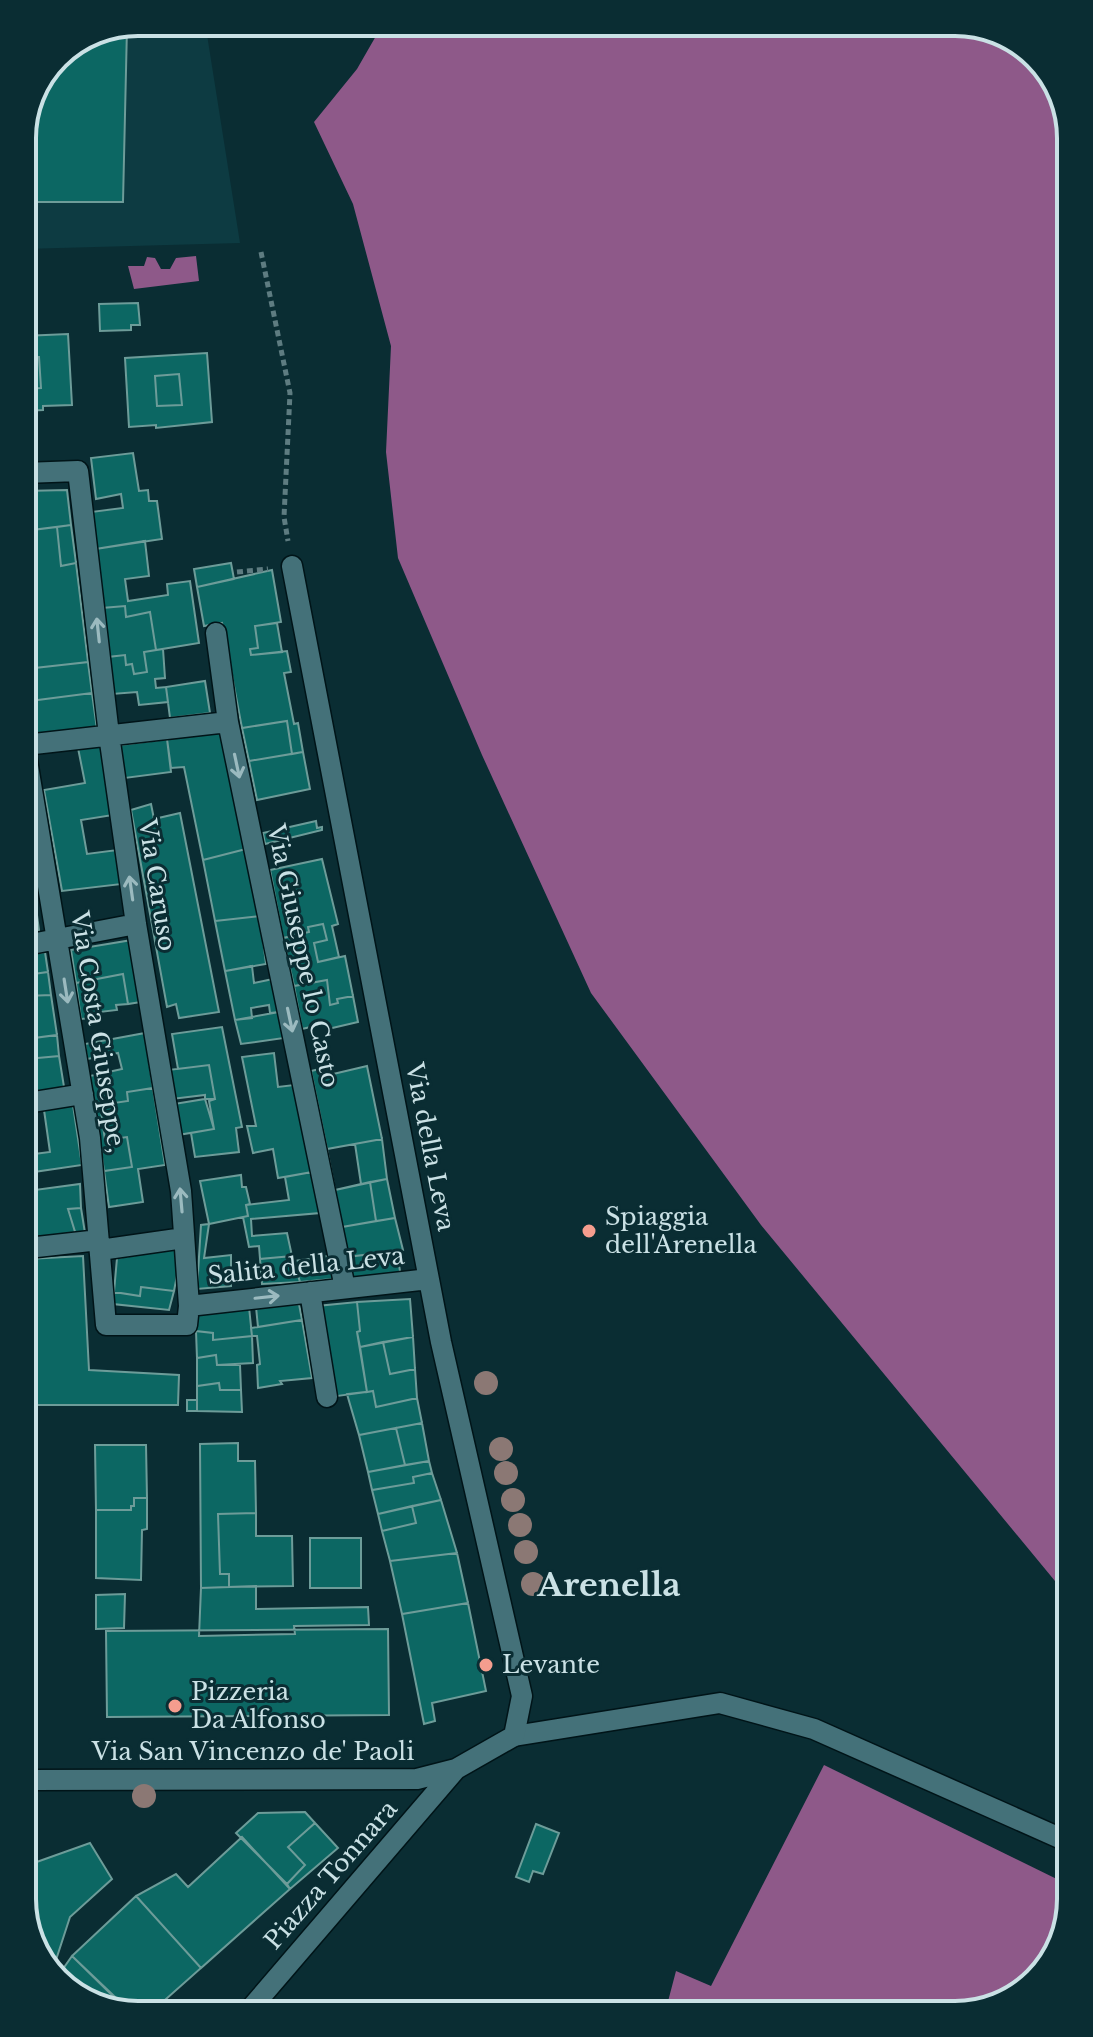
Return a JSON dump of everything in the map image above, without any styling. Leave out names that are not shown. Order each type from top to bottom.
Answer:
[{"type":"street","name":"Via Caruso","points":[[36,473],[78,471],[109,735],[136,924],[181,1191],[189,1306]]},
{"type":"street","name":"Via della Leva","points":[[292,566],[429,1279],[489,1560],[522,1696],[514,1736]]},
{"type":"street","name":"Via Giuseppe lo Casto","points":[[216,633],[228,722],[345,1288]]},
{"type":"street","points":[[36,745],[228,722]]},
{"type":"street","name":"Via Costa Giuseppe,","points":[[36,811],[90,1138],[106,1325],[187,1325],[189,1306]]},
{"type":"street","points":[[36,943],[136,924]]},
{"type":"street","points":[[36,1102],[83,1094]]},
{"type":"street","points":[[36,1248],[184,1238]]},
{"type":"street","name":"Salita della Leva","points":[[189,1306],[429,1279]]},
{"type":"street","points":[[310,1292],[327,1397]]},
{"type":"street","points":[[514,1736],[720,1703],[814,1729],[1057,1837]]},
{"type":"street","name":"Via San Vincenzo de' Paoli","points":[[36,1780],[417,1779],[456,1769],[514,1736]]},
{"type":"street","name":"Piazza Tonnara","points":[[257,2001],[456,1769]]},
{"type":"path","points":[[261,252],[290,393],[284,517],[292,566]]},
{"type":"shaded area","points":[[207,36],[240,243],[36,249],[36,131],[39,112],[57,76],[71,61],[105,41],[125,37]]},
{"type":"shaded area","points":[[376,36],[962,36],[988,41],[1012,53],[1032,71],[1049,99],[1057,138],[1057,1583],[761,1225],[591,993],[482,755],[398,558],[386,452],[391,346],[353,204],[314,122],[357,69]]},
{"type":"shaded area","points":[[196,256],[199,281],[134,289],[128,266],[144,266],[147,257],[155,258],[161,269],[170,269],[176,258]]},
{"type":"shaded area","points":[[824,1765],[1057,1879],[1052,1932],[1040,1956],[1022,1976],[1006,1987],[975,1999],[668,2001],[676,1971],[711,1986]]},
{"type":"building","points":[[127,37],[123,202],[36,202],[36,131],[39,112],[47,93],[71,61],[105,41]]},
{"type":"building","points":[[138,303],[140,325],[131,325],[131,330],[100,331],[99,304]]},
{"type":"building","points":[[68,334],[72,405],[43,406],[43,410],[36,410],[36,388],[41,388],[36,335]]},
{"type":"building","points":[[207,353],[212,422],[156,428],[156,425],[129,427],[125,358]],"holes":[[[179,374],[182,405],[157,406],[155,376]]]},
{"type":"building","points":[[36,357],[39,357],[41,388],[36,388]]},
{"type":"building","points":[[179,374],[182,405],[157,406],[155,376]]},
{"type":"building","points":[[133,453],[139,491],[148,490],[149,501],[157,501],[162,539],[95,549],[91,512],[123,508],[121,494],[96,499],[91,458]]},
{"type":"building","points":[[67,490],[71,525],[36,529],[36,491]]},
{"type":"building","points":[[71,525],[76,563],[61,566],[57,527]]},
{"type":"building","points":[[57,527],[61,566],[76,563],[88,662],[36,668],[36,530]]},
{"type":"building","points":[[145,541],[149,576],[125,579],[128,601],[168,595],[167,584],[190,581],[199,643],[156,650],[150,612],[126,617],[125,606],[102,608],[95,549]]},
{"type":"building","points":[[231,563],[234,579],[197,587],[194,569]]},
{"type":"building","points":[[272,570],[281,622],[255,626],[258,648],[250,649],[251,655],[287,651],[291,672],[284,673],[303,752],[292,754],[287,721],[242,728],[222,623],[204,626],[197,587]]},
{"type":"building","points":[[125,606],[126,617],[150,612],[156,650],[144,652],[147,672],[134,674],[132,664],[126,665],[125,655],[108,657],[102,608]]},
{"type":"building","points":[[277,623],[282,652],[251,655],[250,649],[258,648],[255,626]]},
{"type":"building","points":[[163,649],[165,678],[155,679],[156,688],[166,687],[168,702],[139,705],[137,692],[112,694],[108,657],[125,655],[126,665],[132,664],[134,674],[147,672],[144,652]]},
{"type":"building","points":[[88,662],[92,693],[36,700],[36,668]]},
{"type":"building","points":[[205,681],[210,713],[170,718],[166,687]]},
{"type":"building","points":[[92,693],[97,729],[36,737],[36,700]]},
{"type":"building","points":[[287,721],[292,754],[249,761],[242,728]]},
{"type":"building","points":[[222,731],[246,849],[203,860],[184,767],[171,768],[167,739]]},
{"type":"building","points":[[167,739],[171,772],[125,778],[120,745]]},
{"type":"building","points":[[102,745],[113,815],[81,820],[87,854],[117,850],[122,884],[62,891],[44,790],[85,783],[78,748]]},
{"type":"building","points":[[303,752],[310,789],[257,800],[249,761]]},
{"type":"building","points":[[151,804],[154,819],[180,813],[219,1012],[179,1018],[176,1004],[167,1007],[131,810]]},
{"type":"building","points":[[316,821],[317,828],[322,827],[322,830],[265,844],[263,833]]},
{"type":"building","points":[[246,849],[260,916],[215,921],[203,860]]},
{"type":"building","points":[[322,859],[338,924],[332,926],[339,957],[318,962],[314,943],[327,940],[323,924],[308,927],[309,932],[283,938],[270,870]]},
{"type":"building","points":[[36,908],[40,938],[36,939]]},
{"type":"building","points":[[260,916],[266,964],[225,971],[215,921]]},
{"type":"building","points":[[323,924],[327,940],[314,943],[318,962],[345,956],[353,996],[337,999],[338,1003],[330,1005],[327,980],[294,986],[283,938],[309,932],[308,927]]},
{"type":"building","points":[[132,940],[141,1002],[128,1004],[123,974],[76,983],[71,950]]},
{"type":"building","points":[[45,952],[48,972],[36,974],[36,953]]},
{"type":"building","points":[[252,966],[254,983],[273,979],[279,1012],[270,1013],[269,1005],[251,1008],[252,1018],[235,1020],[225,971]]},
{"type":"building","points":[[48,972],[51,995],[36,996],[36,974]]},
{"type":"building","points":[[123,974],[128,1004],[116,1005],[117,1010],[99,1012],[100,1017],[81,1019],[76,983]]},
{"type":"building","points":[[327,980],[330,1005],[338,1003],[337,999],[353,996],[358,1022],[328,1029],[327,1023],[302,1029],[294,986]]},
{"type":"building","points":[[51,995],[57,1035],[36,1038],[36,996]]},
{"type":"building","points":[[279,1012],[284,1038],[241,1044],[235,1020]]},
{"type":"building","points":[[222,1027],[242,1127],[236,1128],[239,1152],[195,1157],[191,1133],[214,1129],[209,1101],[215,1099],[209,1065],[178,1069],[172,1034]]},
{"type":"building","points":[[145,1033],[153,1088],[127,1092],[128,1101],[100,1105],[105,1140],[127,1137],[132,1167],[104,1171],[90,1076],[122,1069],[118,1053],[87,1059],[85,1044]]},
{"type":"building","points":[[57,1035],[59,1056],[36,1058],[36,1038]]},
{"type":"building","points":[[274,1053],[278,1087],[294,1085],[312,1172],[278,1178],[273,1149],[253,1153],[247,1126],[256,1126],[242,1057]]},
{"type":"building","points":[[59,1056],[65,1093],[36,1097],[36,1058]]},
{"type":"building","points":[[209,1065],[215,1099],[205,1099],[205,1095],[172,1099],[168,1070]]},
{"type":"building","points":[[367,1066],[382,1139],[327,1149],[311,1071],[328,1067],[329,1075]]},
{"type":"building","points":[[153,1088],[165,1165],[138,1169],[143,1202],[109,1207],[104,1171],[132,1167],[127,1137],[105,1140],[100,1105],[128,1101],[127,1092]]},
{"type":"building","points":[[205,1099],[214,1129],[178,1135],[174,1104]]},
{"type":"building","points":[[73,1105],[82,1165],[36,1172],[36,1154],[50,1152],[44,1110]]},
{"type":"building","points":[[382,1139],[387,1179],[335,1190],[327,1149]]},
{"type":"building","points":[[355,1144],[361,1184],[335,1190],[327,1149]]},
{"type":"building","points":[[312,1172],[320,1213],[251,1219],[252,1236],[287,1233],[292,1256],[260,1259],[259,1246],[249,1247],[243,1217],[248,1216],[246,1205],[289,1200],[285,1177]]},
{"type":"building","points":[[241,1175],[242,1187],[246,1187],[250,1204],[246,1205],[248,1216],[209,1224],[200,1181]]},
{"type":"building","points":[[387,1179],[395,1218],[376,1221],[370,1182]]},
{"type":"building","points":[[370,1182],[376,1221],[342,1227],[335,1190]]},
{"type":"building","points":[[80,1184],[81,1208],[68,1209],[76,1235],[36,1240],[36,1190]]},
{"type":"building","points":[[81,1208],[85,1233],[76,1235],[68,1209]]},
{"type":"building","points":[[395,1218],[403,1250],[347,1257],[342,1227]]},
{"type":"building","points":[[209,1224],[204,1258],[231,1255],[231,1286],[197,1289],[201,1225]]},
{"type":"building","points":[[178,1248],[180,1260],[174,1291],[141,1287],[140,1296],[114,1292],[117,1258]]},
{"type":"building","points":[[397,1251],[401,1278],[352,1283],[347,1257]]},
{"type":"building","points":[[83,1256],[89,1370],[179,1375],[178,1405],[36,1405],[36,1259]]},
{"type":"building","points":[[292,1256],[300,1282],[262,1284],[260,1259]]},
{"type":"building","points":[[328,1256],[333,1279],[300,1282],[294,1261]]},
{"type":"building","points":[[141,1287],[174,1291],[169,1310],[113,1304],[114,1292],[140,1296]]},
{"type":"building","points":[[410,1299],[413,1337],[360,1347],[357,1302]]},
{"type":"building","points":[[357,1302],[360,1331],[357,1332],[367,1392],[330,1397],[317,1306]]},
{"type":"building","points":[[299,1304],[302,1320],[258,1327],[256,1307]]},
{"type":"building","points":[[249,1307],[252,1336],[213,1340],[213,1333],[196,1331],[196,1311]]},
{"type":"building","points":[[302,1320],[312,1378],[280,1381],[282,1384],[258,1388],[257,1365],[260,1364],[257,1336],[252,1336],[251,1328]]},
{"type":"building","points":[[196,1331],[213,1333],[213,1340],[252,1336],[253,1363],[217,1365],[216,1355],[197,1358]]},
{"type":"building","points":[[413,1337],[415,1369],[390,1374],[383,1342]]},
{"type":"building","points":[[383,1342],[390,1374],[415,1369],[417,1398],[376,1407],[373,1391],[367,1392],[360,1347]]},
{"type":"building","points":[[216,1355],[217,1365],[240,1365],[241,1390],[220,1390],[219,1383],[197,1386],[197,1358]]},
{"type":"building","points":[[219,1383],[220,1390],[241,1390],[242,1412],[197,1411],[197,1386]]},
{"type":"building","points":[[373,1391],[376,1407],[417,1398],[422,1423],[359,1435],[347,1394]]},
{"type":"building","points":[[187,1400],[197,1400],[197,1411],[187,1411]]},
{"type":"building","points":[[422,1423],[429,1461],[405,1465],[396,1428]]},
{"type":"building","points":[[396,1428],[405,1465],[368,1472],[359,1435]]},
{"type":"building","points":[[238,1443],[238,1461],[255,1461],[256,1513],[218,1514],[220,1574],[229,1574],[229,1587],[201,1588],[200,1444]]},
{"type":"building","points":[[95,1445],[146,1445],[147,1498],[134,1498],[131,1510],[96,1510]]},
{"type":"building","points":[[429,1461],[432,1473],[413,1477],[414,1483],[372,1490],[368,1472]]},
{"type":"building","points":[[432,1473],[441,1500],[378,1514],[372,1490],[414,1483],[413,1477]]},
{"type":"building","points":[[134,1498],[147,1498],[147,1529],[142,1530],[141,1580],[96,1578],[96,1510],[131,1510]]},
{"type":"building","points":[[441,1500],[457,1553],[390,1561],[382,1531],[416,1523],[412,1506]]},
{"type":"building","points":[[412,1506],[416,1523],[382,1531],[378,1514]]},
{"type":"building","points":[[256,1513],[256,1536],[292,1536],[293,1586],[229,1587],[229,1574],[220,1574],[218,1514]]},
{"type":"building","points":[[310,1538],[361,1538],[361,1588],[310,1588]]},
{"type":"building","points":[[457,1553],[468,1603],[402,1614],[390,1561]]},
{"type":"building","points":[[256,1586],[256,1609],[368,1607],[369,1625],[294,1626],[295,1634],[199,1636],[201,1588]]},
{"type":"building","points":[[125,1594],[124,1628],[96,1629],[96,1595]]},
{"type":"building","points":[[468,1603],[486,1691],[432,1703],[435,1721],[424,1724],[402,1614]]},
{"type":"building","points":[[388,1629],[389,1715],[107,1717],[106,1631]]},
{"type":"building","points":[[305,1812],[315,1823],[288,1847],[305,1865],[287,1884],[236,1833],[258,1813]]},
{"type":"building","points":[[315,1823],[338,1848],[290,1889],[287,1884],[305,1865],[288,1847]]},
{"type":"building","points":[[536,1824],[559,1833],[543,1874],[533,1871],[529,1882],[516,1877]]},
{"type":"building","points":[[242,1837],[290,1889],[201,1968],[136,1896],[176,1874],[188,1887]]},
{"type":"building","points":[[90,1843],[112,1879],[70,1917],[56,1960],[38,1919],[36,1862]]},
{"type":"building","points":[[136,1896],[201,1968],[164,2001],[131,2001],[117,1999],[72,1956]]},
{"type":"building","points":[[72,1956],[115,1998],[87,1987],[63,1968]]},
{"type":"place","name":"Spiaggia dell'Arenella","points":[[589,1231]]},
{"type":"place","name":"Levante","points":[[486,1665]]},
{"type":"place","name":"Pizzeria Da Alfonso","points":[[175,1706]]},
{"type":"district","name":"Arenella","points":[[609,1585]]}]
